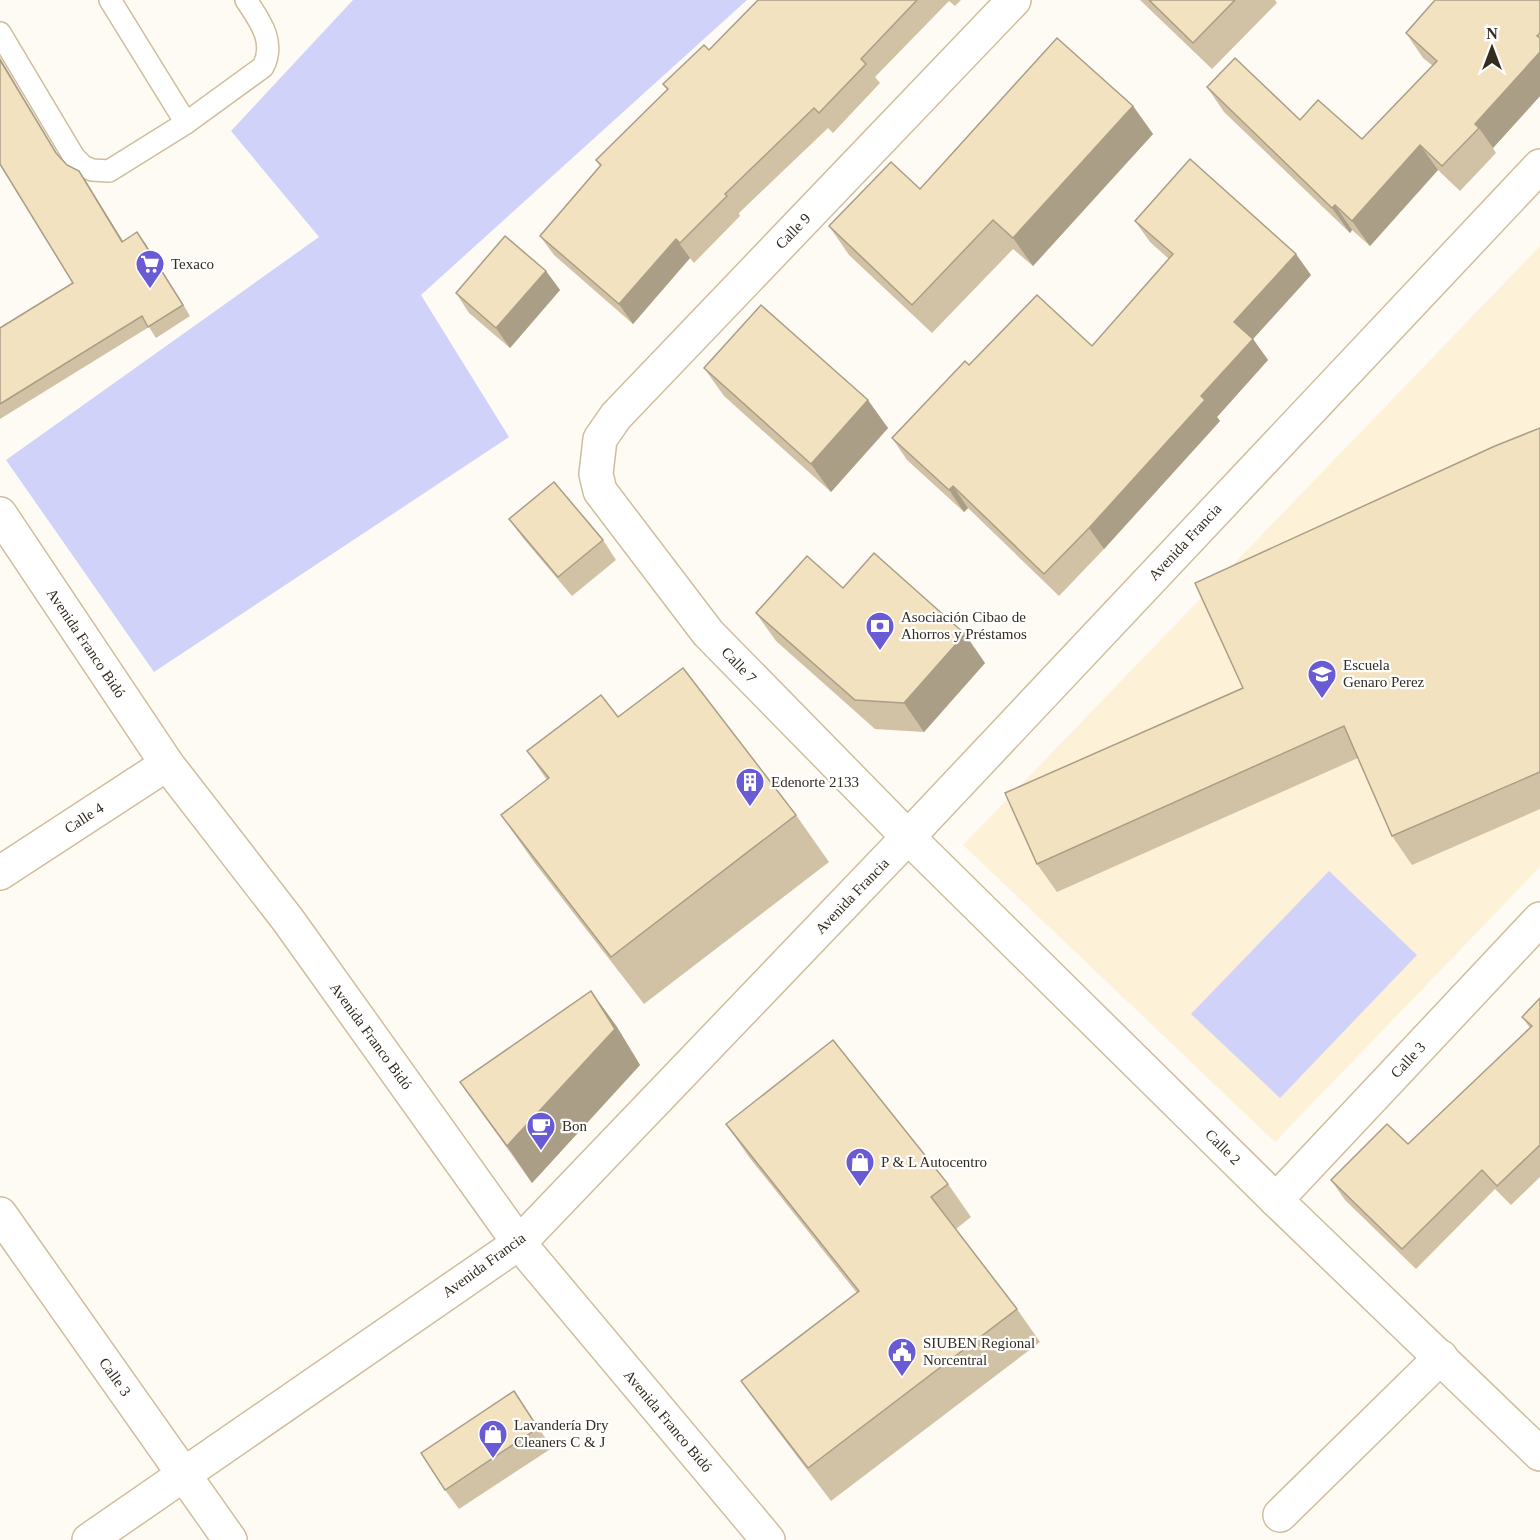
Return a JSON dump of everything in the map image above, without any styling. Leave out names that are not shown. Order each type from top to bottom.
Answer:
[{"type":"street","name":"Calle 9","points":[[596,474],[600,439],[616,416],[1014,0]]},
{"type":"street","name":"Avenida Francia","points":[[89,1540],[519,1243],[908,837],[1540,166]]},
{"type":"street","name":"Calle 7","points":[[596,474],[600,491],[708,633],[908,837]]},
{"type":"street","name":"Avenida Franco Bidó","points":[[0,513],[167,764],[288,920],[519,1243],[768,1540]]},
{"type":"street","name":"Calle 4","points":[[0,873],[167,764]]},
{"type":"street","name":"Calle 2","points":[[908,837],[1276,1200],[1540,1454]]},
{"type":"street","name":"Calle 3","points":[[1276,1200],[1540,920]]},
{"type":"street","name":"Calle 3","points":[[0,1214],[230,1540]]},
{"type":"street","points":[[1280,1515],[1441,1357]]},
{"type":"lane","points":[[110,0],[186,123]]},
{"type":"lane","points":[[0,33],[74,157],[83,166],[92,170],[109,171],[186,123],[263,67],[268,58],[268,44],[263,26],[246,0]]},
{"type":"shaded area","points":[[353,0],[747,0],[421,295],[509,437],[154,672],[6,460],[319,237],[231,131]]},
{"type":"shaded area","name":"Escuela Genaro Perez","points":[[1540,246],[1540,867],[1275,1142],[963,845]]},
{"type":"shaded area","points":[[1329,871],[1417,955],[1280,1098],[1191,1014]]},
{"type":"building","points":[[758,0],[917,0],[861,59],[866,64],[819,113],[814,108],[725,194],[727,196],[680,243],[676,239],[619,304],[540,236],[601,165],[596,160],[668,89],[663,84],[704,45],[709,50]]},
{"type":"building","points":[[1149,0],[1235,0],[1193,43]]},
{"type":"building","points":[[1435,0],[1540,0],[1540,33],[1537,36],[1540,38],[1540,52],[1475,124],[1479,128],[1442,166],[1420,145],[1352,221],[1335,205],[1332,208],[1207,87],[1235,58],[1300,120],[1318,100],[1362,139],[1437,61],[1406,33]]},
{"type":"building","points":[[1057,38],[1133,106],[1013,238],[993,220],[912,305],[829,226],[891,162],[920,189]]},
{"type":"building","points":[[0,60],[56,153],[67,165],[79,171],[122,242],[137,232],[183,305],[148,327],[142,316],[0,404],[0,328],[73,283],[0,164]]},
{"type":"building","points":[[1190,159],[1296,254],[1234,322],[1253,339],[1201,396],[1205,400],[1044,574],[953,486],[949,490],[892,438],[965,361],[969,365],[1037,295],[1092,346],[1173,254],[1135,221]]},
{"type":"building","points":[[505,236],[546,271],[496,328],[456,293]]},
{"type":"building","points":[[761,305],[868,400],[811,464],[704,368]]},
{"type":"building","points":[[1540,428],[1540,772],[1392,836],[1344,726],[1037,864],[1005,793],[1243,688],[1195,583],[1495,446]]},
{"type":"building","points":[[554,482],[603,540],[558,577],[509,519]]},
{"type":"building","name":"Asociación Cibao de Ahorros y Préstamos","points":[[874,553],[965,634],[904,703],[855,700],[756,613],[807,556],[843,588]]},
{"type":"building","points":[[683,668],[796,815],[611,957],[501,815],[549,778],[527,751],[601,695],[618,717]]},
{"type":"building","points":[[591,991],[615,1029],[507,1146],[460,1082]]},
{"type":"building","points":[[1540,998],[1540,1145],[1497,1186],[1482,1170],[1402,1249],[1331,1180],[1387,1124],[1408,1144],[1532,1026],[1522,1017]]},
{"type":"building","points":[[833,1040],[948,1184],[931,1197],[1017,1309],[808,1468],[741,1381],[859,1291],[726,1124]]},
{"type":"building","points":[[514,1391],[538,1428],[445,1490],[421,1453]]},
{"type":"place","name":"Texaco","points":[[150,290]]},
{"type":"place","name":"Asociación Cibao de Ahorros y Préstamos","points":[[880,652]]},
{"type":"place","name":"Escuela Genaro Perez","points":[[1322,700]]},
{"type":"place","name":"Edenorte 2133","points":[[750,808]]},
{"type":"place","name":"Bon","points":[[541,1152]]},
{"type":"place","name":"P & L Autocentro","points":[[860,1188]]},
{"type":"place","name":"SIUBEN Regional Norcentral","points":[[902,1378]]},
{"type":"place","name":"Lavandería Dry Cleaners C & J","points":[[493,1460]]}]
